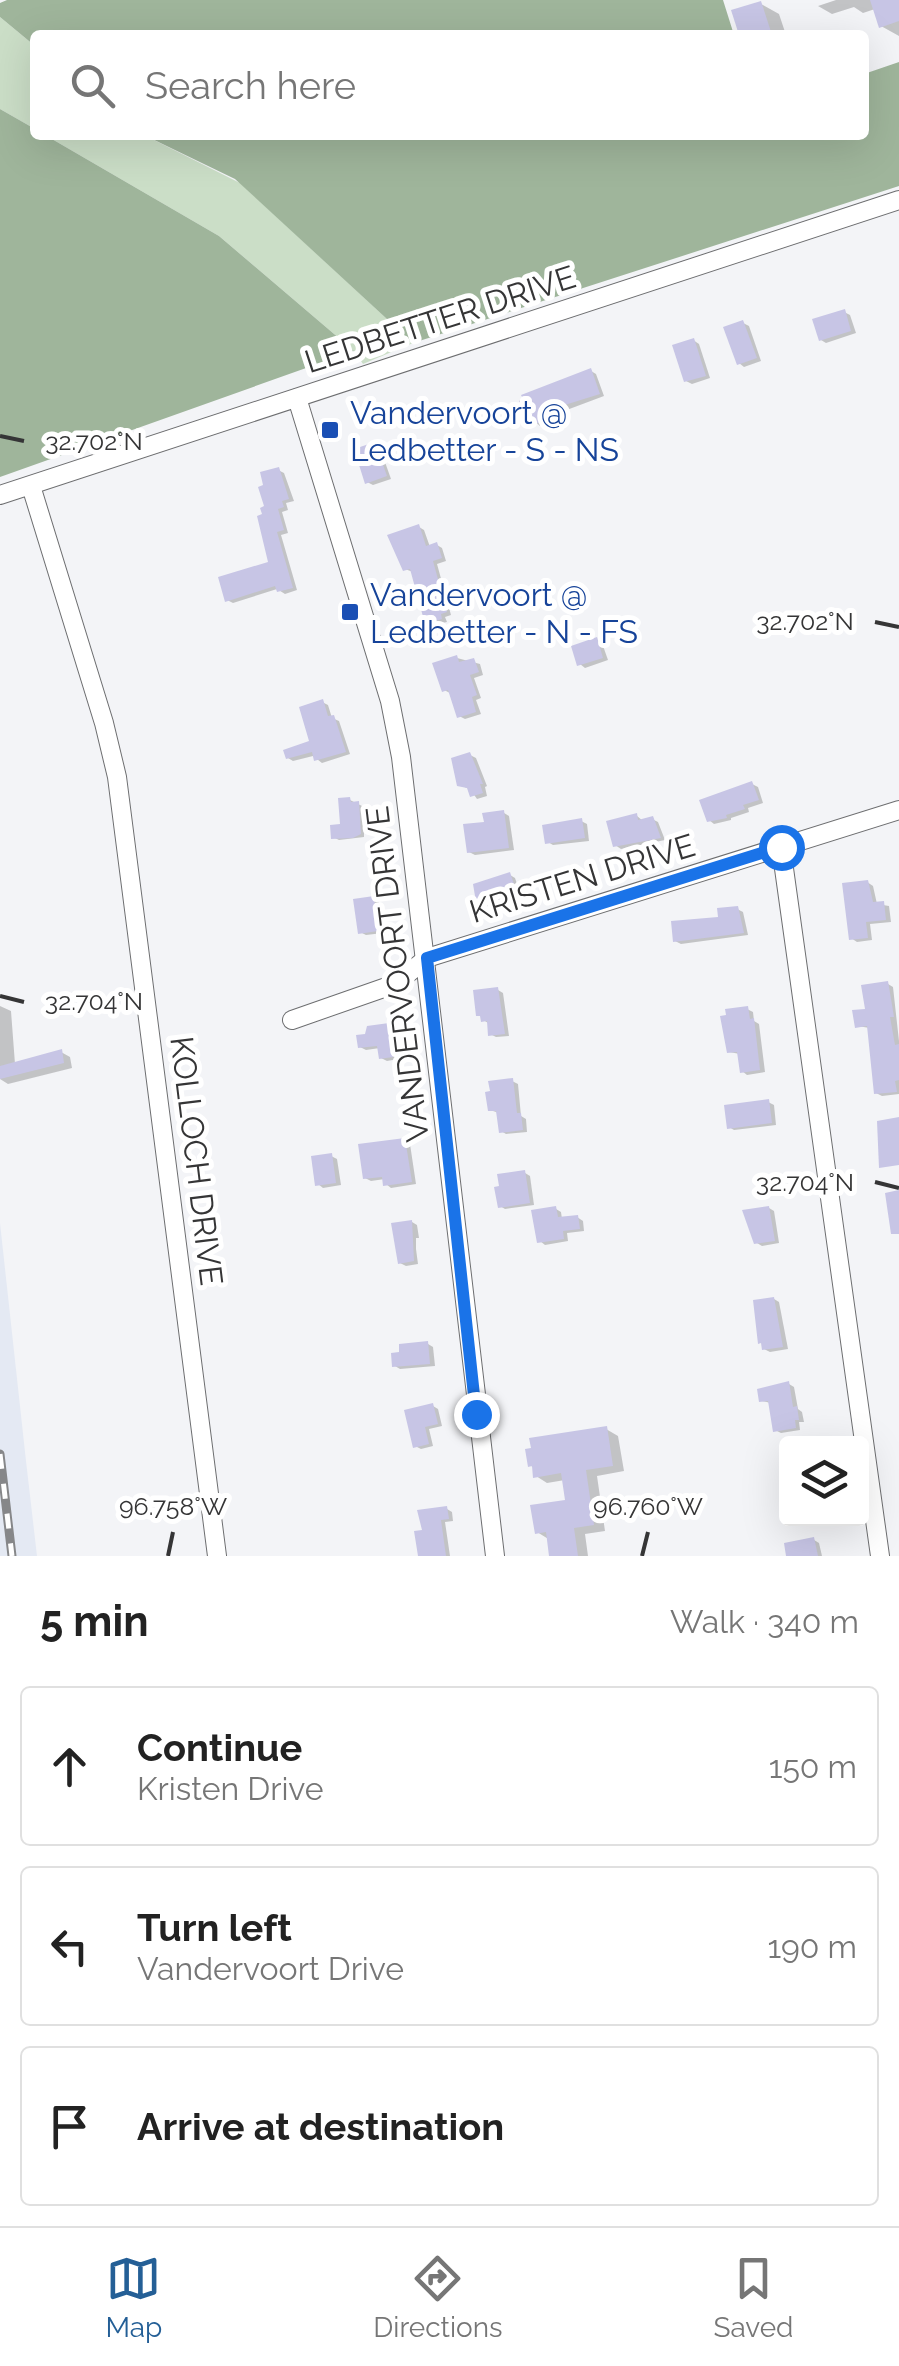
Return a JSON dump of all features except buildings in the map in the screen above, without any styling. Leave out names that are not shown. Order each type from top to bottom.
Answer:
[{"type":"street","name":"LEDBETTER DRIVE","points":[[0,495],[899,200]]},
{"type":"street","name":"VANDERVOORT DRIVE","points":[[297,398],[390,701],[402,756],[495,1556]]},
{"type":"street","name":"KOLLOCH DRIVE","points":[[30,486],[104,723],[117,777],[217,1556]]},
{"type":"street","name":"KRISTEN DRIVE","points":[[292,1020],[395,984],[427,958],[899,810]]},
{"type":"street","points":[[781,847],[880,1556]]},
{"type":"shaded area","points":[[0,1223],[26,1461],[37,1556],[0,1556]]},
{"type":"green space","points":[[723,0],[732,30],[30,30],[30,42],[0,17],[0,3]]},
{"type":"green space","points":[[0,17],[30,42],[30,126],[0,109]]},
{"type":"green space","points":[[899,62],[899,186],[413,343],[235,179],[154,140],[869,140],[869,72]]},
{"type":"green space","points":[[0,109],[30,126],[30,140],[54,140],[219,236],[354,351],[0,477]]},
{"type":"green space","points":[[54,140],[154,140],[240,183],[413,343],[363,364],[354,351],[219,236]]},
{"type":"railway","points":[[0,1454],[12,1556]]},
{"type":"place","name":"Vandervoort @ Ledbetter - S - NS","points":[[330,430]]},
{"type":"place","name":"Vandervoort @ Ledbetter - N - FS","points":[[350,612]]},
{"type":"route","points":[[476,1414],[427,958],[781,847]]}]
